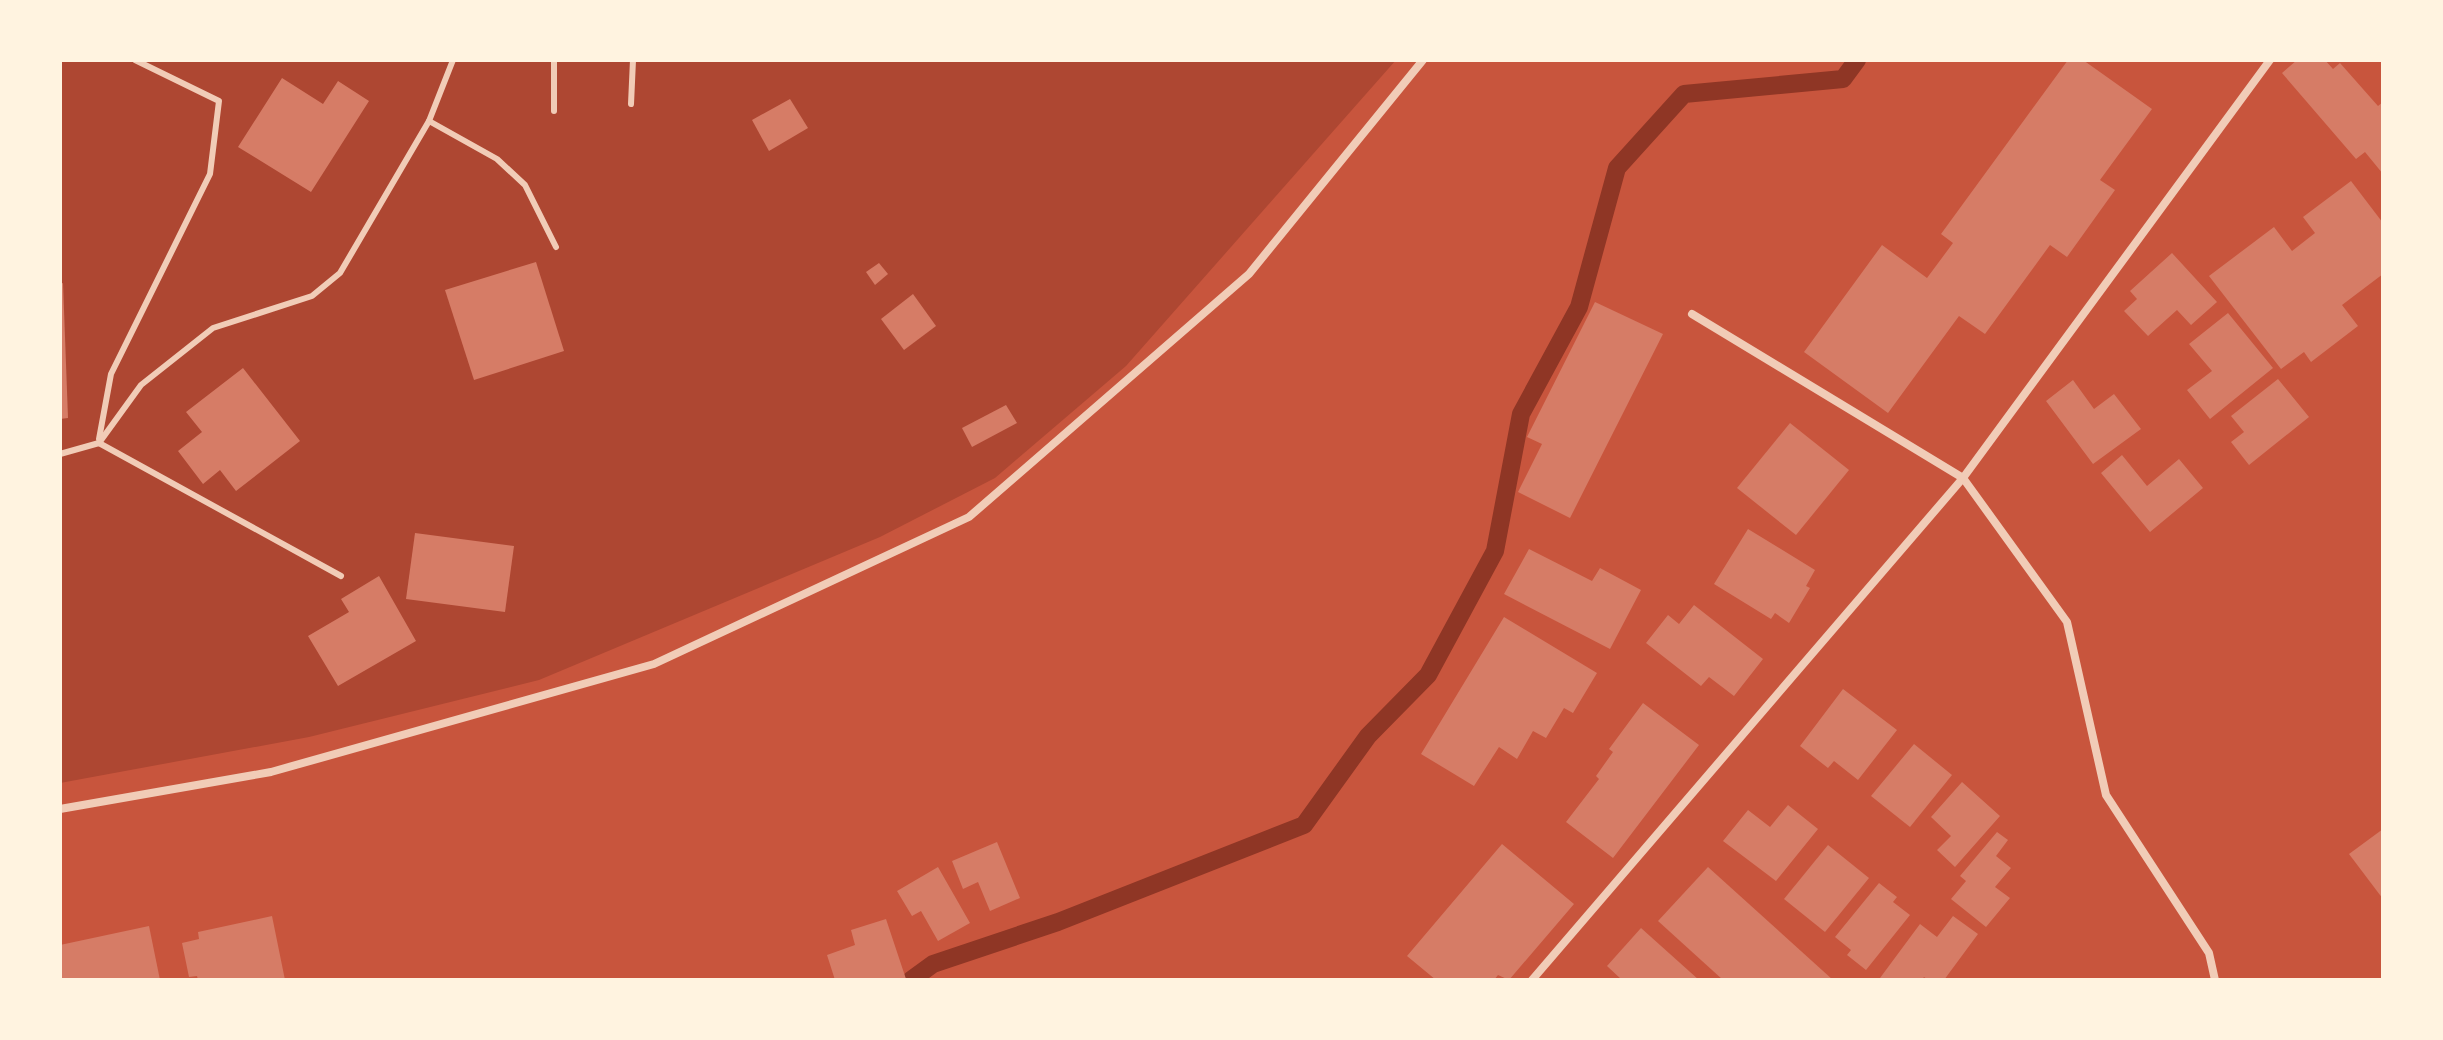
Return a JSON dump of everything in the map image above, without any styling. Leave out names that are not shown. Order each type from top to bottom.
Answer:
[{"type":"street","points":[[60,809],[271,772],[654,664],[969,517],[1249,274],[1423,60]]},
{"type":"street","points":[[1532,980],[1963,478],[2270,60]]},
{"type":"street","points":[[1692,314],[1963,478],[2067,622],[2106,795],[2209,953],[2215,980]]},
{"type":"lane","points":[[99,443],[111,374],[210,174],[219,101],[135,60]]},
{"type":"lane","points":[[60,454],[99,443],[141,385],[213,328],[312,296],[340,273],[429,121],[453,60]]},
{"type":"lane","points":[[554,60],[554,111]]},
{"type":"lane","points":[[631,104],[633,60]]},
{"type":"lane","points":[[429,121],[497,159],[525,185],[556,247]]},
{"type":"lane","points":[[99,443],[341,576]]},
{"type":"shaded area","points":[[60,60],[1396,60],[1126,366],[995,478],[880,537],[539,680],[309,737],[60,783]]},
{"type":"building","points":[[2068,60],[2083,60],[2152,109],[2100,180],[2115,190],[2067,257],[2050,245],[1985,334],[1959,316],[1888,413],[1804,352],[1882,245],[1927,278],[1953,243],[1941,234]]},
{"type":"building","points":[[2297,60],[2325,60],[2333,69],[2340,63],[2378,106],[2383,102],[2383,174],[2365,152],[2356,159],[2282,73]]},
{"type":"building","points":[[282,78],[323,104],[338,81],[369,101],[311,192],[238,147]]},
{"type":"building","points":[[790,99],[808,128],[769,151],[752,120]]},
{"type":"building","points":[[2351,181],[2383,223],[2383,274],[2342,305],[2358,326],[2311,362],[2304,352],[2281,369],[2209,276],[2274,227],[2292,251],[2315,233],[2303,217]]},
{"type":"building","points":[[2172,253],[2217,302],[2191,325],[2177,310],[2148,336],[2124,311],[2137,299],[2130,291]]},
{"type":"building","points":[[536,262],[564,351],[474,380],[445,290]]},
{"type":"building","points":[[879,263],[888,274],[875,285],[866,272]]},
{"type":"building","points":[[63,283],[68,418],[60,419],[60,284]]},
{"type":"building","points":[[913,294],[936,326],[904,350],[881,319]]},
{"type":"building","points":[[1595,302],[1663,334],[1570,518],[1518,492],[1542,444],[1527,437]]},
{"type":"building","points":[[2228,313],[2273,368],[2210,419],[2187,390],[2212,371],[2189,344]]},
{"type":"building","points":[[243,368],[300,441],[236,491],[220,470],[203,484],[178,451],[202,432],[186,412]]},
{"type":"building","points":[[2278,379],[2309,417],[2249,465],[2231,442],[2244,432],[2231,416]]},
{"type":"building","points":[[2073,380],[2094,409],[2114,394],[2141,429],[2093,464],[2046,401]]},
{"type":"building","points":[[1006,405],[1017,423],[972,447],[962,428]]},
{"type":"building","points":[[1790,423],[1849,470],[1796,535],[1737,488]]},
{"type":"building","points":[[2122,455],[2147,486],[2179,459],[2203,488],[2150,532],[2101,473]]},
{"type":"building","points":[[1748,529],[1815,570],[1806,586],[1810,588],[1789,623],[1775,613],[1771,619],[1714,584]]},
{"type":"building","points":[[415,533],[514,546],[505,612],[406,599]]},
{"type":"building","points":[[1529,549],[1592,581],[1600,568],[1641,590],[1610,649],[1504,594]]},
{"type":"building","points":[[379,576],[416,641],[338,686],[308,636],[349,612],[341,599]]},
{"type":"building","points":[[1694,605],[1763,659],[1734,696],[1709,677],[1701,686],[1646,643],[1668,615],[1679,624]]},
{"type":"building","points":[[1504,617],[1597,673],[1573,713],[1564,708],[1546,738],[1533,731],[1517,759],[1499,747],[1474,786],[1421,754]]},
{"type":"building","points":[[1843,689],[1897,730],[1858,780],[1834,761],[1828,768],[1800,746]]},
{"type":"building","points":[[1643,703],[1699,745],[1613,858],[1566,822],[1599,779],[1596,776],[1613,752],[1609,749]]},
{"type":"building","points":[[1914,744],[1952,775],[1910,827],[1871,796]]},
{"type":"building","points":[[1962,782],[2000,816],[1955,867],[1937,850],[1951,836],[1931,817]]},
{"type":"building","points":[[1788,805],[1818,829],[1776,881],[1723,841],[1748,810],[1770,827]]},
{"type":"building","points":[[2383,829],[2383,899],[2349,854]]},
{"type":"building","points":[[1997,832],[2008,840],[1996,856],[2011,868],[1995,887],[2010,898],[1986,927],[1951,899],[1966,881],[1960,876]]},
{"type":"building","points":[[997,842],[1020,898],[990,911],[978,882],[963,889],[952,861]]},
{"type":"building","points":[[1502,844],[1574,904],[1509,980],[1498,975],[1494,980],[1436,980],[1407,956]]},
{"type":"building","points":[[1828,845],[1869,878],[1825,932],[1784,899]]},
{"type":"building","points":[[938,867],[970,923],[938,941],[921,911],[912,916],[897,891]]},
{"type":"building","points":[[1708,867],[1833,980],[1723,980],[1658,921]]},
{"type":"building","points":[[1879,883],[1897,897],[1893,902],[1910,915],[1866,970],[1847,955],[1851,950],[1835,937]]},
{"type":"building","points":[[272,916],[285,980],[198,980],[197,976],[189,977],[182,943],[199,939],[198,932]]},
{"type":"building","points":[[1953,916],[1978,934],[1944,980],[1880,978],[1920,924],[1937,937]]},
{"type":"building","points":[[886,919],[906,979],[835,980],[827,955],[855,945],[851,930]]},
{"type":"building","points":[[149,926],[160,980],[60,980],[60,945]]},
{"type":"building","points":[[1641,928],[1699,980],[1622,980],[1607,966]]},
{"type":"waterway","points":[[911,980],[933,964],[1058,922],[1304,825],[1368,736],[1428,675],[1495,551],[1521,414],[1579,307],[1617,168],[1684,94],[1843,79],[1857,60]]}]
